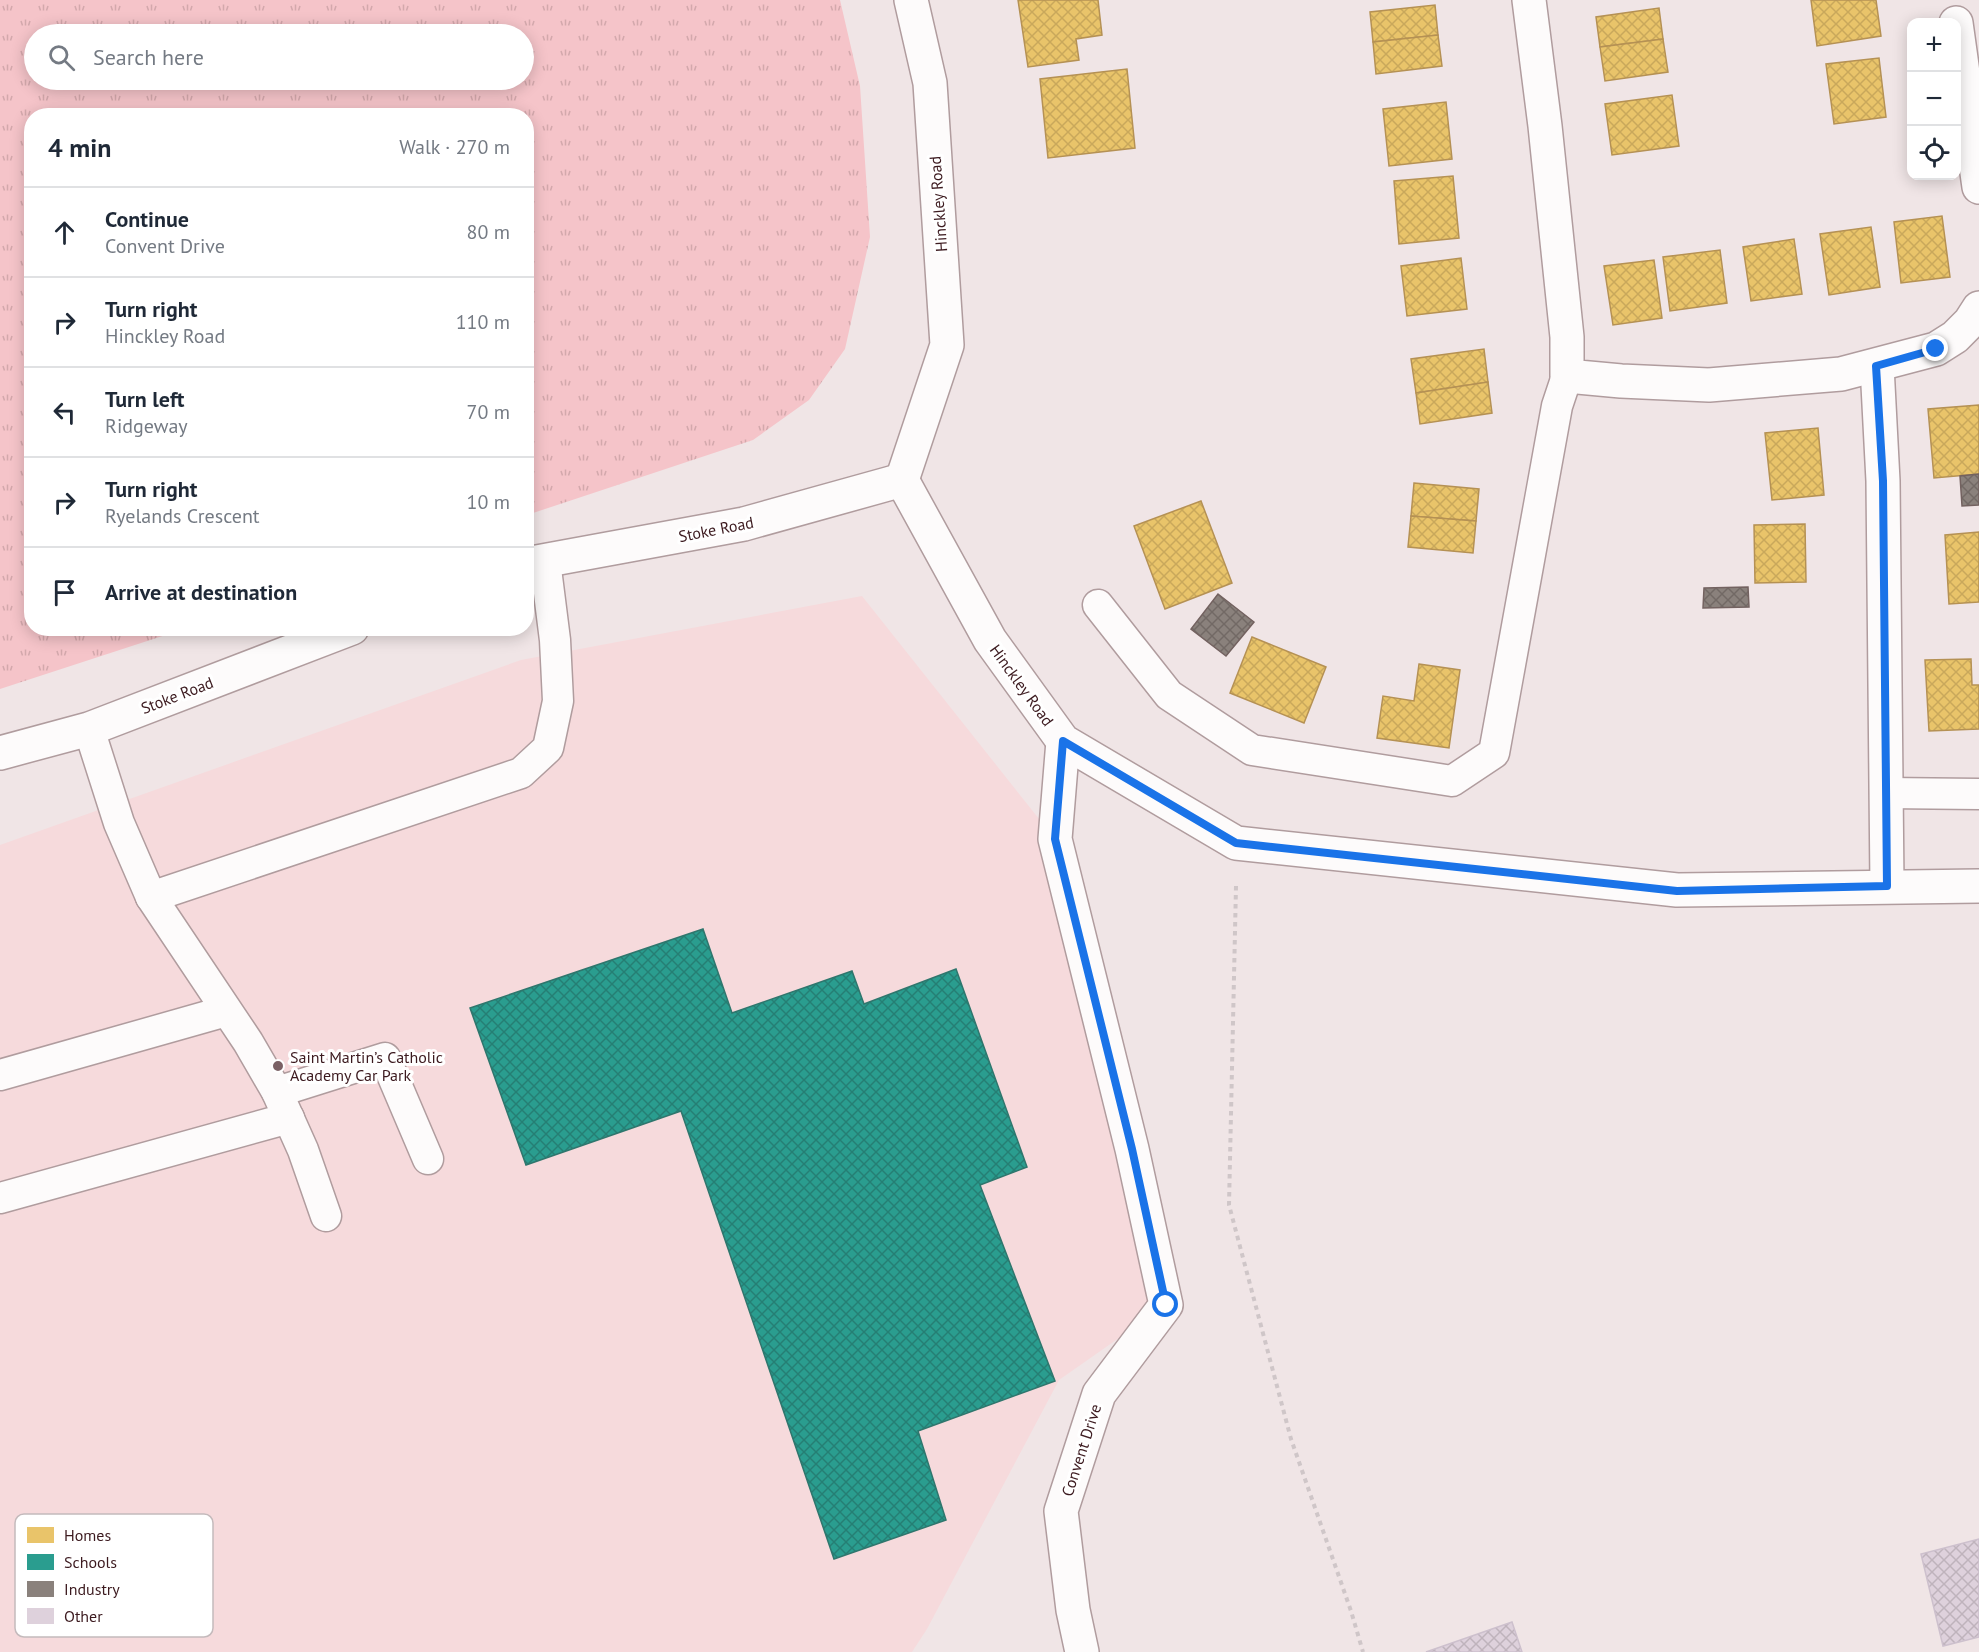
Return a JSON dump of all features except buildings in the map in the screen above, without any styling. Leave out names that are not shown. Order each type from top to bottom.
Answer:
[{"type":"street","name":"Hinckley Road","points":[[911,0],[931,90],[947,345],[902,480],[990,640],[1063,741],[1236,843],[1677,891],[1979,886]]},
{"type":"street","points":[[1529,0],[1566,326],[1566,376],[1709,386],[1840,374],[1936,349],[1976,319]]},
{"type":"street","points":[[1953,0],[1955,18]]},
{"type":"street","points":[[1961,59],[1979,187]]},
{"type":"street","points":[[1876,366],[1883,481],[1887,886]]},
{"type":"street","name":"Stoke Road","points":[[536,562],[744,524],[902,480]]},
{"type":"street","name":"Stoke Road","points":[[0,753],[89,729],[331,636]]},
{"type":"street","name":"Convent Drive","points":[[1063,741],[1055,839],[1132,1149],[1166,1305],[1099,1394],[1061,1510],[1073,1610],[1082,1652]]},
{"type":"lane","points":[[1098,605],[1169,695],[1252,750],[1452,781],[1494,753],[1557,406],[1566,376]]},
{"type":"lane","points":[[151,897],[521,773],[548,748],[558,701],[555,640],[536,562]]},
{"type":"lane","points":[[89,729],[119,823],[151,897],[248,1042],[283,1105],[303,1150],[326,1216]]},
{"type":"lane","points":[[1886,793],[1979,794]]},
{"type":"lane","points":[[0,1075],[226,1011]]},
{"type":"lane","points":[[0,1198],[283,1105],[385,1058],[428,1159]]},
{"type":"path","points":[[1236,843],[1229,1205],[1291,1439],[1363,1652]]},
{"type":"shaded area","points":[[862,596],[1055,839],[1166,1305],[1059,1380],[927,1629],[912,1652],[0,1652],[0,845],[521,660]]},
{"type":"green space","points":[[0,0],[840,0],[860,86],[870,237],[845,349],[809,400],[753,440],[534,513],[534,108],[24,108],[24,636],[163,636],[0,689]]},
{"type":"place","name":"Saint Martin’s Catholic Academy Car Park","points":[[278,1066]]},
{"type":"route","points":[[1166,1305],[1132,1149],[1055,839],[1063,741],[1236,843],[1677,891],[1887,886],[1883,481],[1876,366],[1936,349]]}]
